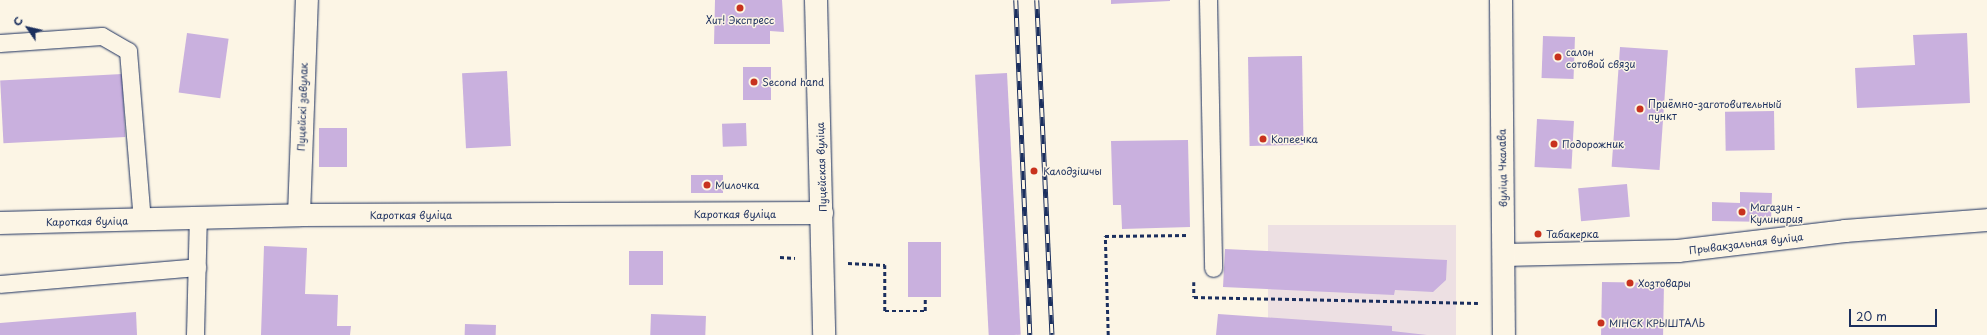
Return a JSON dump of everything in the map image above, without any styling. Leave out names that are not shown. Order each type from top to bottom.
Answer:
[{"type":"street","name":"Пуцейскі завулак","points":[[299,215],[307,0]]},
{"type":"street","name":"Пуцейская вуліца","points":[[816,0],[824,262],[824,335]]},
{"type":"street","name":"вуліца Чкалава","points":[[1501,0],[1500,117],[1504,255],[1504,335]]},
{"type":"street","name":"Кароткая вуліца","points":[[0,223],[142,220],[198,216],[822,213]]},
{"type":"street","name":"Прывакзальная вуліца","points":[[1504,255],[1678,251],[1844,231],[1987,220]]},
{"type":"lane","points":[[1208,0],[1213,268]]},
{"type":"lane","points":[[0,43],[102,36],[128,51],[142,220]]},
{"type":"lane","points":[[195,335],[198,216]]},
{"type":"lane","points":[[0,284],[197,267]]},
{"type":"path","points":[[1108,335],[1105,236],[1194,235]]},
{"type":"path","points":[[824,262],[885,265],[886,311],[925,311],[925,297]]},
{"type":"path","points":[[1194,297],[1464,302],[1503,305]]},
{"type":"shaded area","points":[[1268,225],[1456,225],[1456,335],[1268,335]]},
{"type":"building","points":[[715,0],[782,0],[784,32],[770,31],[770,44],[714,44]]},
{"type":"building","points":[[1111,0],[1170,0],[1170,1],[1111,4]]},
{"type":"building","points":[[187,33],[229,39],[220,98],[179,92]]},
{"type":"building","points":[[1967,33],[1970,103],[1857,108],[1855,68],[1915,65],[1913,35]]},
{"type":"building","name":"салон сотовой связи","points":[[1543,36],[1575,37],[1574,79],[1542,78]]},
{"type":"building","name":"Приёмно-заготовительный пункт","points":[[1620,47],[1668,50],[1660,170],[1612,167]]},
{"type":"building","points":[[1302,56],[1304,145],[1250,146],[1248,57]]},
{"type":"building","points":[[743,67],[771,67],[771,100],[743,100]]},
{"type":"building","points":[[507,71],[511,146],[466,148],[462,73]]},
{"type":"building","points":[[1007,73],[1021,335],[989,335],[975,75]]},
{"type":"building","points":[[122,74],[125,137],[3,143],[0,80]]},
{"type":"building","points":[[1774,111],[1775,150],[1726,151],[1725,112]]},
{"type":"building","name":"Подорожник","points":[[1537,119],[1574,121],[1571,169],[1534,167]]},
{"type":"building","points":[[746,123],[747,146],[723,147],[722,124]]},
{"type":"building","points":[[319,128],[347,128],[347,167],[319,167]]},
{"type":"building","points":[[1188,140],[1190,227],[1122,229],[1121,205],[1113,205],[1111,141]]},
{"type":"building","name":"Милочка","points":[[691,175],[723,175],[723,193],[691,193]]},
{"type":"building","points":[[1627,184],[1630,217],[1581,221],[1578,188]]},
{"type":"building","name":"Магазин - Кулинария","points":[[1740,192],[1772,193],[1771,222],[1712,221],[1712,202],[1740,203]]},
{"type":"building","points":[[908,242],[941,242],[941,297],[908,297]]},
{"type":"building","points":[[264,246],[307,248],[305,294],[338,295],[337,326],[351,326],[350,335],[261,335]]},
{"type":"building","points":[[1225,249],[1447,260],[1446,280],[1433,292],[1395,290],[1394,295],[1223,287]]},
{"type":"building","points":[[629,251],[663,251],[663,285],[629,285]]},
{"type":"building","points":[[1602,282],[1664,283],[1663,335],[1601,335]]},
{"type":"building","points":[[136,312],[137,335],[0,335],[0,323]]},
{"type":"building","points":[[651,314],[706,316],[705,335],[650,335]]},
{"type":"building","points":[[1218,314],[1392,326],[1392,331],[1427,335],[1216,335]]},
{"type":"building","points":[[465,324],[496,325],[496,335],[465,335]]},
{"type":"railway","points":[[1016,0],[1030,335]]},
{"type":"railway","points":[[1037,0],[1052,335]]},
{"type":"place","name":"Хит! Экспресс","points":[[740,8]]},
{"type":"place","name":"салон сотовой связи","points":[[1558,57]]},
{"type":"place","name":"Second hand","points":[[754,82]]},
{"type":"place","name":"Приёмно-заготовительный пункт","points":[[1640,109]]},
{"type":"place","name":"Копеечка","points":[[1263,139]]},
{"type":"place","name":"Подорожник","points":[[1554,144]]},
{"type":"place","name":"Калодзішчы","points":[[1034,171]]},
{"type":"place","name":"Милочка","points":[[707,185]]},
{"type":"place","name":"Магазин - Кулинария","points":[[1742,212]]},
{"type":"place","name":"Табакерка","points":[[1538,234]]},
{"type":"place","name":"Хозтовары","points":[[1630,283]]},
{"type":"place","name":"МІНСК КРЫШТАЛЬ","points":[[1601,323]]}]
